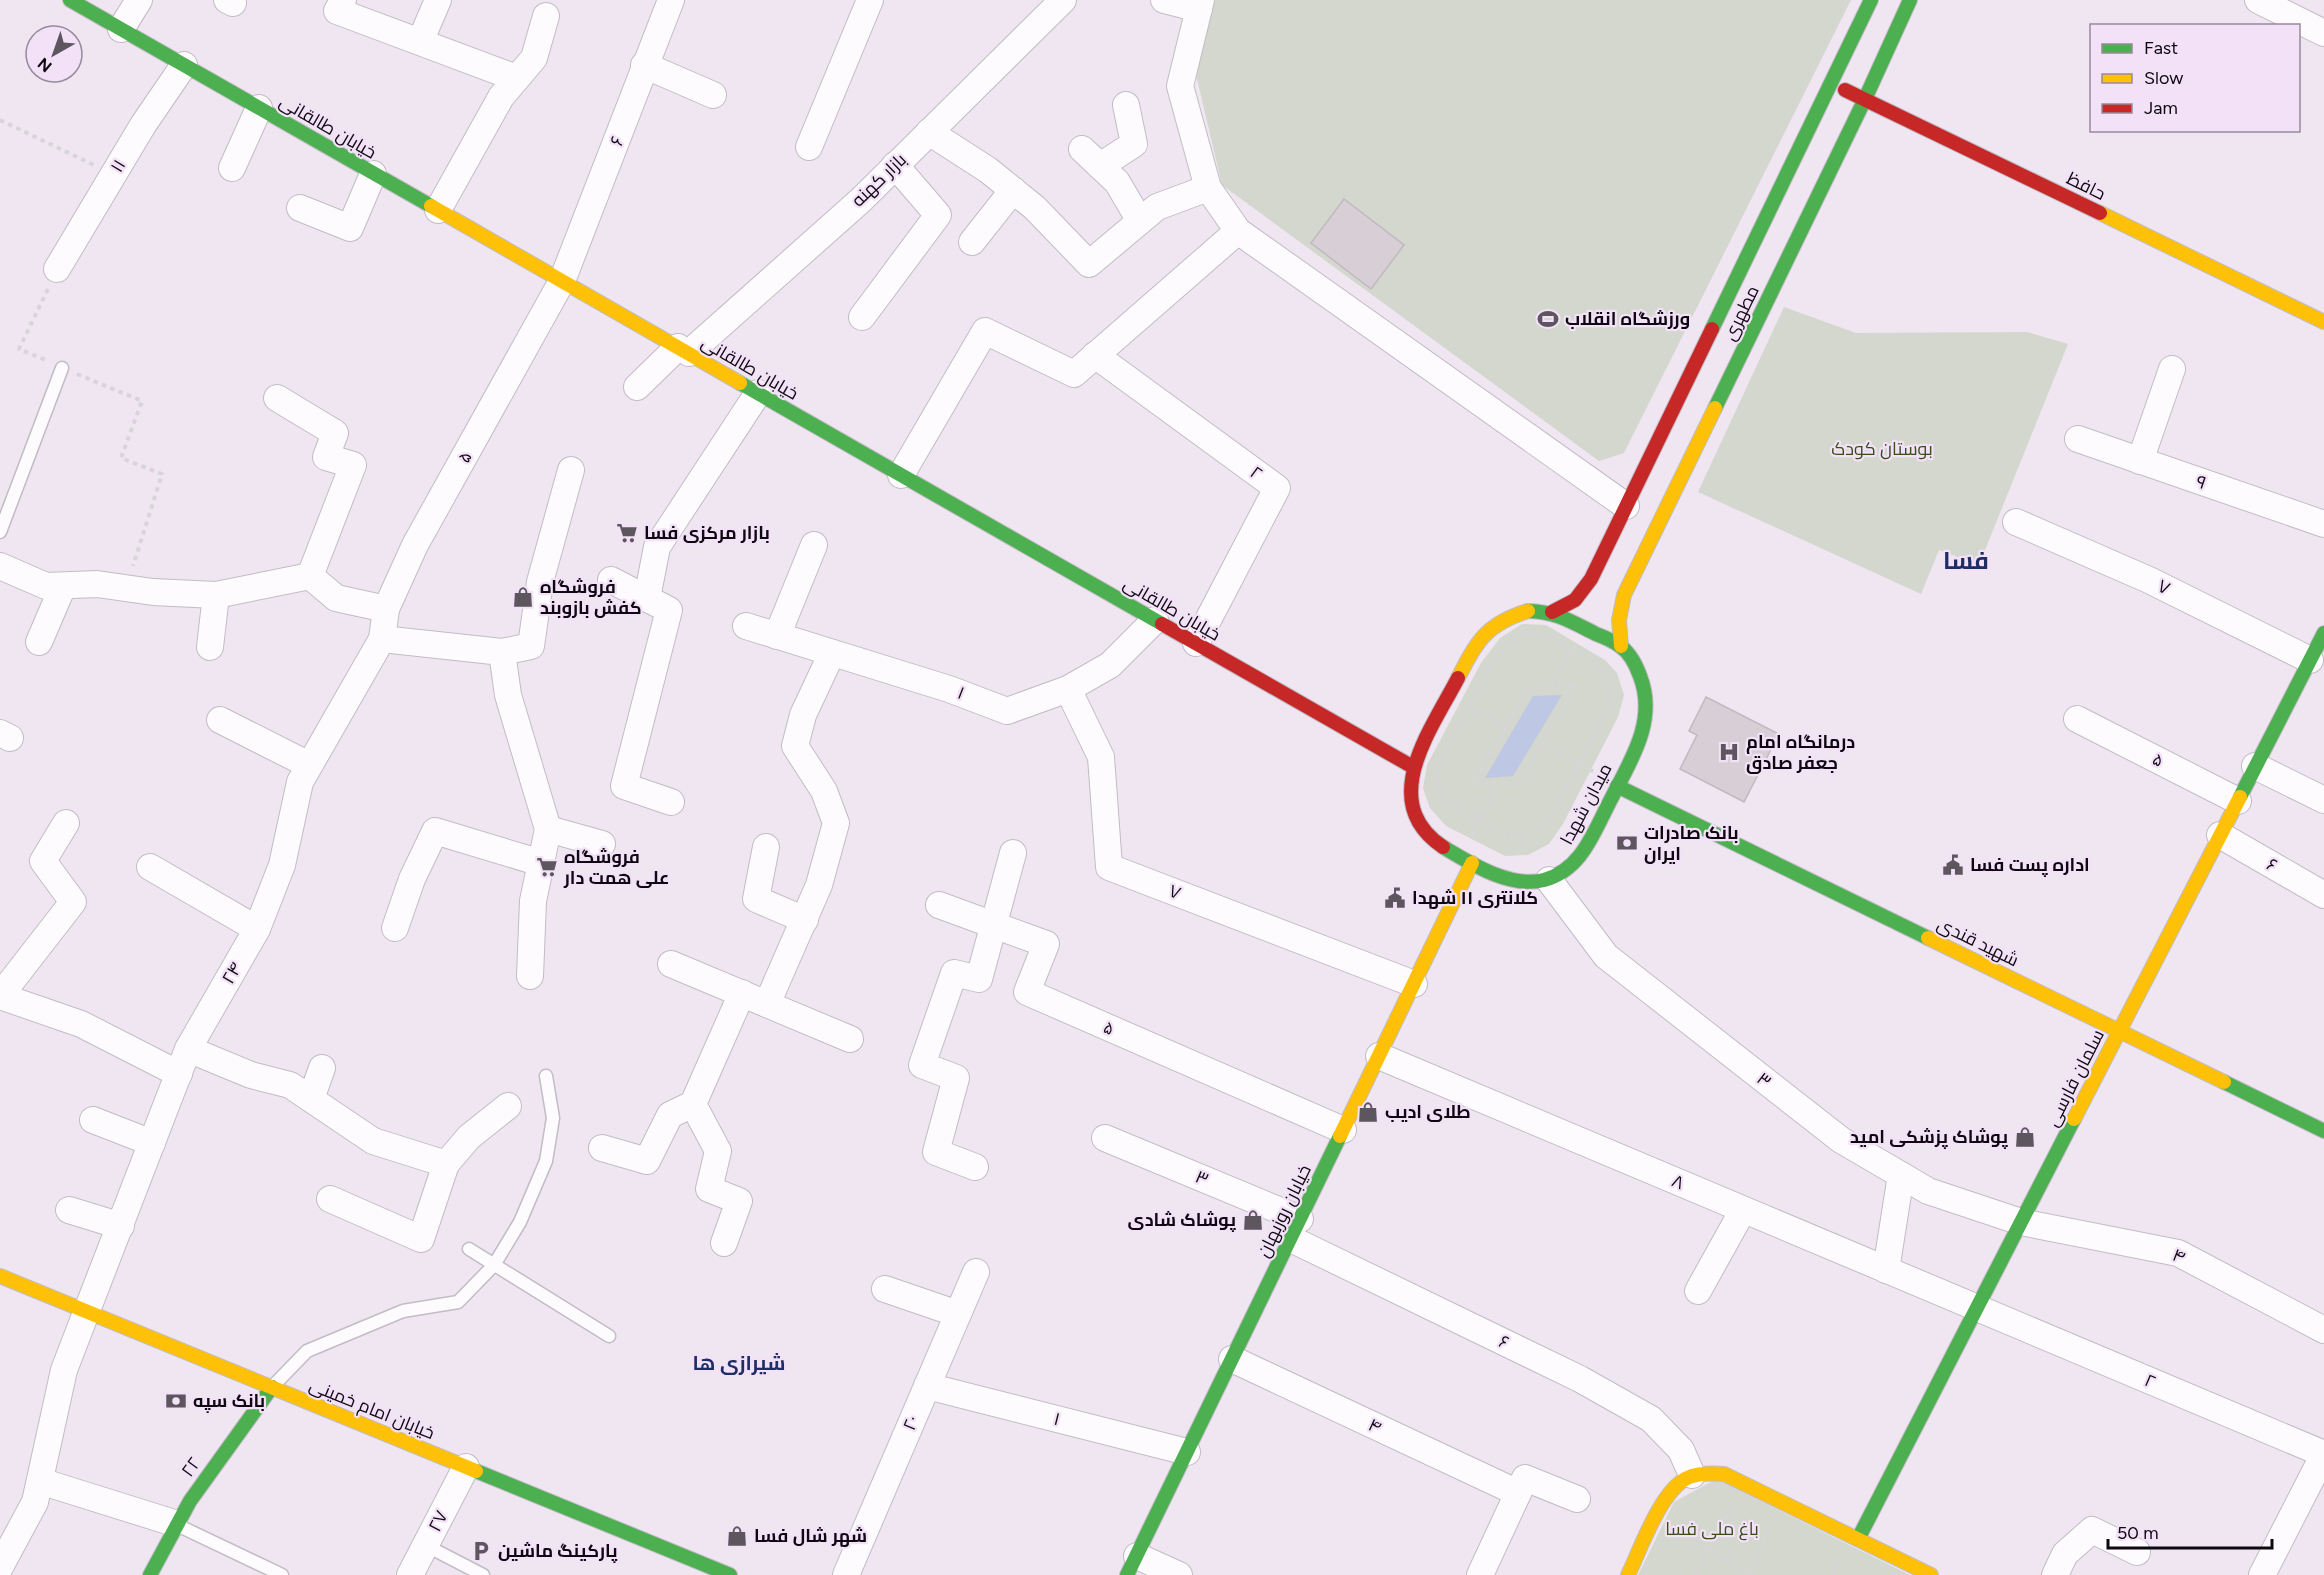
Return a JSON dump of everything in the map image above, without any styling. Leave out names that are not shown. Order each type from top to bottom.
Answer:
[{"type":"street","name":"خیابان طالقانی","points":[[70,0],[1413,767]]},
{"type":"street","points":[[121,29],[139,0]]},
{"type":"street","points":[[343,0],[337,11],[516,78]]},
{"type":"street","points":[[420,42],[438,0]]},
{"type":"street","name":"۶","points":[[562,281],[595,201],[644,64],[671,0]]},
{"type":"street","points":[[810,147],[870,0]]},
{"type":"street","name":"بازار کهنه","points":[[638,387],[861,200],[1063,0]]},
{"type":"street","points":[[1164,0],[1200,5],[1180,86],[1208,188],[1238,231],[1626,506]]},
{"type":"street","name":"مطهری","points":[[1551,612],[1568,606],[1582,594],[1871,0]]},
{"type":"street","name":"مطهری","points":[[1621,646],[1619,620],[1624,595],[1865,99],[1910,0]]},
{"type":"street","points":[[2258,0],[2324,33]]},
{"type":"street","points":[[438,210],[501,97],[534,58],[546,16]]},
{"type":"street","points":[[644,64],[713,95]]},
{"type":"street","name":"۱۱","points":[[57,270],[114,174],[184,65]]},
{"type":"street","name":"حافظ","points":[[1832,83],[2324,322]]},
{"type":"street","points":[[1126,105],[1134,144],[1091,157],[1117,182],[1140,221]]},
{"type":"street","points":[[232,168],[260,108]]},
{"type":"street","points":[[929,132],[988,170],[1035,208],[1089,264],[1157,207],[1208,188]]},
{"type":"street","points":[[862,317],[938,215],[895,165]]},
{"type":"street","points":[[300,208],[350,228],[374,174]]},
{"type":"street","points":[[972,242],[1013,190]]},
{"type":"street","points":[[901,475],[986,331],[1074,374],[1238,231]]},
{"type":"street","name":"۵","points":[[382,639],[386,609],[415,545],[562,281]]},
{"type":"street","name":"۲","points":[[1095,356],[1277,488],[1196,643]]},
{"type":"street","points":[[2140,460],[2172,369]]},
{"type":"street","points":[[647,598],[657,547],[758,393]]},
{"type":"street","points":[[277,398],[335,433],[326,457],[353,465],[310,576]]},
{"type":"street","name":"۹","points":[[2078,439],[2324,524]]},
{"type":"street","points":[[382,639],[501,652],[531,646],[540,582],[571,470]]},
{"type":"street","name":"۷","points":[[2016,522],[2149,580],[2310,660]]},
{"type":"street","points":[[777,636],[814,545]]},
{"type":"street","points":[[0,566],[46,586],[97,584],[216,595],[310,576]]},
{"type":"street","points":[[310,576],[336,598],[386,609]]},
{"type":"street","points":[[611,580],[669,610],[624,786],[671,802]]},
{"type":"street","points":[[39,642],[63,586]]},
{"type":"street","points":[[210,647],[216,595]]},
{"type":"street","name":"میدان شهدا","points":[[1528,611],[1551,612],[1621,646],[1636,665],[1642,680],[1647,713],[1642,737],[1583,854],[1568,870],[1549,880],[1528,883],[1506,880],[1437,846],[1422,830],[1412,811],[1409,789],[1413,767],[1472,650],[1486,631],[1505,618],[1528,611]]},
{"type":"street","name":"۱","points":[[746,626],[949,689],[1007,711],[1068,689],[1110,665],[1155,620]]},
{"type":"street","name":"سلمان فارسی","points":[[1858,1539],[2324,633]]},
{"type":"street","name":"۲۴","points":[[0,1567],[35,1502],[64,1370],[188,1049],[257,929],[282,865],[300,782],[382,639]]},
{"type":"street","points":[[501,652],[508,695],[548,829],[532,901],[530,976]]},
{"type":"street","points":[[767,1004],[819,885],[836,823],[824,791],[795,746],[803,715],[832,653]]},
{"type":"street","name":"۷","points":[[1068,689],[1101,757],[1109,867],[1414,984]]},
{"type":"street","name":"۵","points":[[2077,719],[2238,801]]},
{"type":"street","points":[[220,720],[309,765]]},
{"type":"street","points":[[2255,766],[2324,800]]},
{"type":"street","name":"شهید قندی","points":[[1617,786],[2324,1131]]},
{"type":"street","points":[[66,823],[43,861],[73,902],[0,996],[81,1024],[179,1074]]},
{"type":"street","points":[[548,829],[602,844]]},
{"type":"street","points":[[395,928],[412,879],[435,831],[541,863]]},
{"type":"street","name":"۶","points":[[2220,835],[2324,895]]},
{"type":"street","points":[[766,847],[756,899],[805,920]]},
{"type":"street","points":[[975,1167],[936,1152],[956,1078],[922,1065],[954,973],[979,979],[1012,853]]},
{"type":"street","name":"خیابان روزبهان","points":[[1132,1565],[1473,863]]},
{"type":"street","points":[[150,867],[257,929]]},
{"type":"street","name":"۳","points":[[1549,880],[1606,956],[1841,1140],[1928,1191],[2021,1222]]},
{"type":"street","name":"۵","points":[[939,905],[1046,944],[1027,992],[1343,1131]]},
{"type":"street","points":[[671,964],[850,1039]]},
{"type":"street","points":[[602,1148],[647,1161],[670,1115],[693,1104],[742,993]]},
{"type":"street","points":[[188,1049],[251,1075],[290,1085],[373,1141],[446,1164]]},
{"type":"street","name":"۸","points":[[1379,1056],[1977,1309]]},
{"type":"street","points":[[311,1098],[322,1068]]},
{"type":"street","points":[[693,1104],[718,1151],[709,1189],[739,1201],[723,1243]]},
{"type":"street","points":[[330,1198],[421,1239],[446,1164],[469,1137],[508,1106]]},
{"type":"street","points":[[93,1120],[152,1143]]},
{"type":"street","name":"۳","points":[[1105,1138],[1295,1229]]},
{"type":"street","points":[[1886,1270],[1901,1175]]},
{"type":"street","points":[[69,1210],[121,1226]]},
{"type":"street","points":[[1698,1292],[1743,1210]]},
{"type":"street","name":"۴","points":[[2021,1222],[2178,1253],[2324,1330]]},
{"type":"street","name":"۶","points":[[1295,1229],[1580,1379],[1651,1419],[1681,1450],[1692,1475]]},
{"type":"street","name":"۲۰","points":[[846,1575],[976,1272]]},
{"type":"street","name":"خیابان امام خمینی","points":[[0,1276],[466,1467],[692,1568],[730,1575]]},
{"type":"street","points":[[885,1289],[958,1314]]},
{"type":"street","name":"۲","points":[[1977,1309],[2324,1454]]},
{"type":"street","name":"۴","points":[[1232,1359],[1518,1493]]},
{"type":"street","name":"۱","points":[[927,1386],[1187,1452]]},
{"type":"street","name":"۲۲","points":[[150,1575],[174,1523],[272,1387]]},
{"type":"street","points":[[2262,1575],[2324,1454]]},
{"type":"street","name":"۲۷","points":[[410,1575],[466,1467]]},
{"type":"street","points":[[1628,1575],[1667,1495],[1678,1483],[1692,1475],[1708,1472],[1724,1474],[1931,1575]]},
{"type":"street","points":[[1480,1575],[1525,1478],[1577,1499]]},
{"type":"street","points":[[40,1481],[174,1523]]},
{"type":"street","points":[[2055,1575],[2065,1554],[2092,1530],[2137,1552]]},
{"type":"street","points":[[1132,1565],[1179,1575]]},
{"type":"lane","points":[[0,532],[62,368]]},
{"type":"lane","points":[[272,1387],[307,1351],[403,1311],[458,1302],[494,1265],[520,1222],[546,1161],[553,1118],[546,1076]]},
{"type":"lane","points":[[469,1249],[609,1336]]},
{"type":"lane","points":[[174,1523],[282,1575]]},
{"type":"lane","points":[[425,1545],[483,1575]]},
{"type":"path","points":[[0,120],[114,174]]},
{"type":"path","points":[[57,270],[19,349],[142,401],[121,458],[162,474],[126,588]]},
{"type":"path","points":[[1530,633],[1544,635],[1570,649],[1596,666],[1608,678],[1611,690],[1609,701],[1578,764],[1548,818],[1532,835],[1521,838],[1509,836],[1451,806],[1437,781],[1438,769],[1468,706],[1503,646],[1516,636],[1530,633]]},
{"type":"path","points":[[1551,687],[1574,642]]},
{"type":"path","points":[[1574,686],[1518,785],[1473,783],[1506,727],[1529,688],[1574,686]]},
{"type":"path","points":[[1449,696],[1506,727]]},
{"type":"path","points":[[1542,743],[1617,786]]},
{"type":"path","points":[[1471,839],[1496,784]]},
{"type":"path","points":[[1696,1575],[1736,1500]]},
{"type":"path","points":[[1748,1573],[1780,1501]]},
{"type":"path","points":[[1674,1532],[1748,1573],[1756,1575]]},
{"type":"green space","name":"ورزشگاه انقلاب","points":[[1213,0],[1851,0],[1624,453],[1599,461],[1222,185],[1194,66]]},
{"type":"green space","name":"بوستان کودک","points":[[1784,307],[1856,333],[2027,332],[2068,344],[1979,565],[1939,550],[1921,594],[1698,492]]},
{"type":"green space","points":[[1522,624],[1546,625],[1605,660],[1617,673],[1624,695],[1618,717],[1563,824],[1549,844],[1528,855],[1505,856],[1446,826],[1430,808],[1423,788],[1427,765],[1481,663],[1500,638]]},
{"type":"green space","name":"باغ ملی فسا","points":[[1716,1479],[1910,1575],[1638,1575],[1674,1502]]},
{"type":"water","points":[[1562,695],[1513,776],[1485,778],[1533,696]]},
{"type":"building","points":[[1344,199],[1404,245],[1371,289],[1311,243]]},
{"type":"building","name":"درمانگاه امام جعفر صادق","points":[[1706,697],[1779,734],[1744,802],[1680,769],[1697,735],[1689,731]]},
{"type":"traffic: fast","points":[[70,0],[431,206]]},
{"type":"traffic: fast","points":[[1712,329],[1871,0]]},
{"type":"traffic: fast","points":[[1715,408],[1865,99],[1910,0]]},
{"type":"traffic: fast","points":[[740,383],[1162,624]]},
{"type":"traffic: fast","points":[[1443,847],[1478,867],[1504,878],[1531,882],[1557,875],[1577,859],[1591,838],[1639,742],[1646,710],[1645,693],[1632,659],[1620,646],[1563,618],[1528,611]]},
{"type":"traffic: fast","points":[[2240,797],[2324,633]]},
{"type":"traffic: fast","points":[[1617,786],[1928,938]]},
{"type":"traffic: fast","points":[[2224,1082],[2324,1131]]},
{"type":"traffic: fast","points":[[1858,1539],[2074,1119]]},
{"type":"traffic: fast","points":[[1127,1575],[1340,1136]]},
{"type":"traffic: fast","points":[[150,1575],[190,1501],[272,1387]]},
{"type":"traffic: fast","points":[[476,1471],[730,1575]]},
{"type":"traffic: slow","points":[[431,206],[740,383]]},
{"type":"traffic: slow","points":[[2100,213],[2324,322]]},
{"type":"traffic: slow","points":[[1621,646],[1619,620],[1624,595],[1715,408]]},
{"type":"traffic: slow","points":[[1458,678],[1477,644],[1492,628],[1528,611]]},
{"type":"traffic: slow","points":[[2074,1119],[2240,797]]},
{"type":"traffic: slow","points":[[1340,1136],[1472,863]]},
{"type":"traffic: slow","points":[[1928,938],[2224,1082]]},
{"type":"traffic: slow","points":[[0,1276],[476,1471]]},
{"type":"traffic: slow","points":[[1628,1575],[1652,1522],[1668,1495],[1687,1478],[1700,1474],[1724,1474],[1931,1575]]},
{"type":"traffic: jam","points":[[1845,90],[2100,213]]},
{"type":"traffic: jam","points":[[1552,612],[1575,600],[1591,579],[1712,329]]},
{"type":"traffic: jam","points":[[1162,624],[1413,767]]},
{"type":"traffic: jam","points":[[1443,847],[1423,829],[1413,809],[1411,787],[1415,765],[1424,742],[1458,678]]},
{"type":"place","name":"ورزشگاه انقلاب","points":[[1548,319]]},
{"type":"place","name":"بازار مرکزی فسا","points":[[627,533]]},
{"type":"place","name":"فروشگاه کفش بازوبند","points":[[523,597]]},
{"type":"place","name":"درمانگاه امام جعفر صادق","points":[[1729,752]]},
{"type":"place","name":"بانک صادرات ایران","points":[[1627,843]]},
{"type":"place","name":"اداره پست فسا","points":[[1953,865]]},
{"type":"place","name":"فروشگاه علی همت دار","points":[[547,867]]},
{"type":"place","name":"کلانتری ۱۱ شهدا","points":[[1395,898]]},
{"type":"place","name":"طلای ادیب","points":[[1368,1112]]},
{"type":"place","name":"پوشاک پزشکی امید","points":[[2025,1137]]},
{"type":"place","name":"پوشاک شادی","points":[[1253,1220]]},
{"type":"place","name":"بانک سپه","points":[[176,1401]]},
{"type":"place","name":"شهر شال فسا","points":[[737,1536]]},
{"type":"place","name":"پارکینگ ماشین","points":[[481,1551]]},
{"type":"district","name":"فسا","points":[[1966,561]]},
{"type":"district","name":"شیرازی ها","points":[[739,1363]]}]
